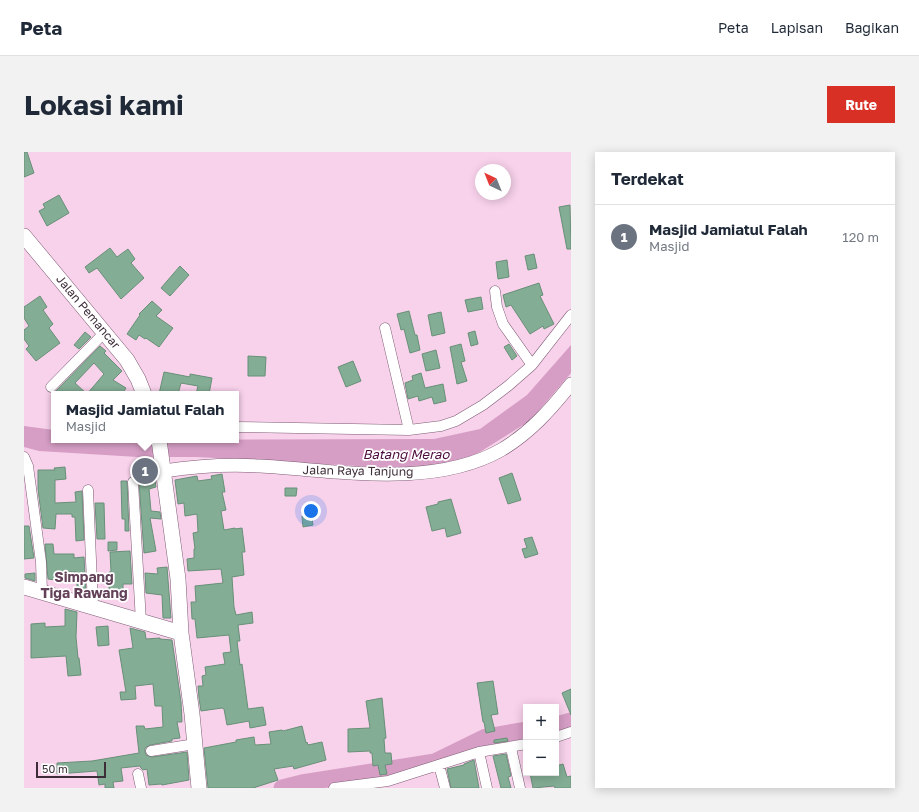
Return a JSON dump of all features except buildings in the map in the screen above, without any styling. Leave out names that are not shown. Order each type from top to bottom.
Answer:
[{"type":"main road","name":"Jalan Pemancar","points":[[24,236],[127,360],[143,391]]},
{"type":"main road","points":[[159,443],[178,579],[182,633],[199,788]]},
{"type":"main road","points":[[24,587],[182,633]]},
{"type":"street","points":[[495,291],[497,307],[503,324],[532,365]]},
{"type":"street","points":[[239,427],[409,430],[441,426],[456,421],[483,405],[532,365],[571,315]]},
{"type":"street","points":[[385,328],[409,430]]},
{"type":"street","points":[[51,387],[105,332]]},
{"type":"street","name":"Jalan Raya Tanjung","points":[[163,466],[194,467],[228,465],[396,474],[436,471],[471,463],[500,450],[517,439],[538,422],[571,384]]},
{"type":"street","points":[[24,457],[28,466],[41,562],[42,592]]},
{"type":"street","points":[[133,482],[141,622]]},
{"type":"street","points":[[88,490],[93,607]]},
{"type":"street","points":[[559,735],[571,732]]},
{"type":"street","points":[[151,751],[195,744]]},
{"type":"street","points":[[334,788],[365,786],[388,781],[478,752],[511,748],[523,745]]},
{"type":"street","points":[[511,748],[520,788]]},
{"type":"street","points":[[478,752],[487,788]]},
{"type":"street","points":[[440,765],[445,788]]},
{"type":"street","points":[[138,774],[141,788]]},
{"type":"water","name":"Batang Merao","points":[[571,345],[571,373],[531,420],[475,455],[449,464],[411,469],[197,457],[138,457],[39,451],[24,447],[24,426],[51,430],[51,443],[239,443],[239,440],[434,439],[480,429],[527,395]]},
{"type":"waterway","points":[[559,724],[571,721]]},
{"type":"waterway","points":[[282,788],[302,783],[435,762],[486,737],[523,731]]},
{"type":"place","name":"Masjid Jamiatul Falah","points":[[145,471]]},
{"type":"district","name":"Simpang Tiga Rawang","points":[[84,586]]}]
